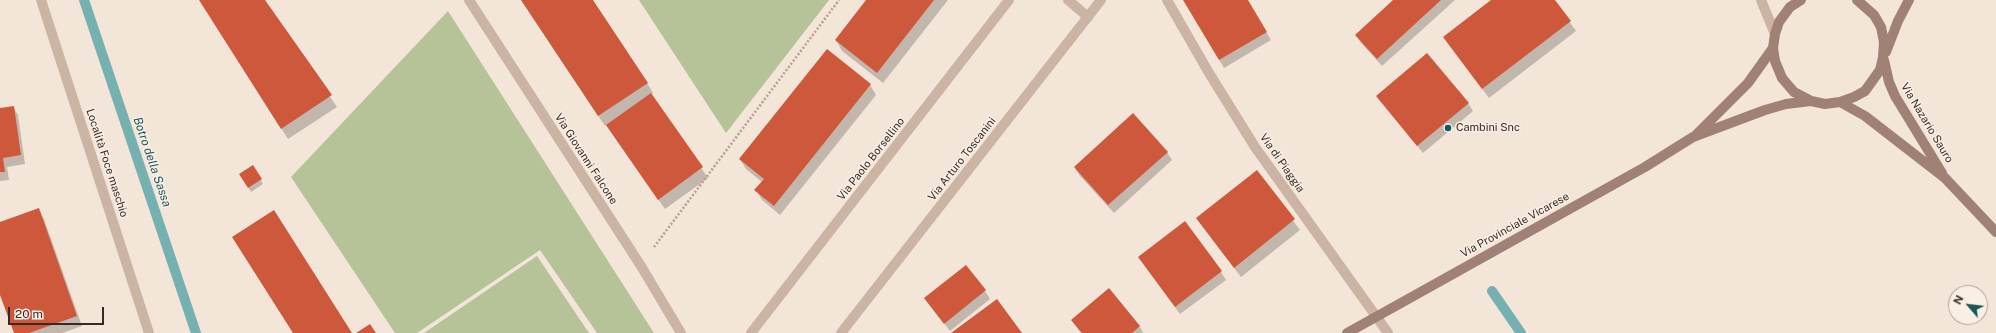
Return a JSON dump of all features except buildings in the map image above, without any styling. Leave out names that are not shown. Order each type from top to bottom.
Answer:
[{"type":"main road","points":[[1801,0],[1790,7],[1780,22],[1775,34],[1773,48],[1775,61],[1782,78],[1794,92],[1811,101],[1825,104],[1840,102],[1854,97],[1865,90],[1880,70],[1884,42],[1881,28],[1874,15],[1857,0]]},
{"type":"main road","points":[[1883,57],[1898,21],[1909,0]]},
{"type":"main road","name":"Via Provinciale Vicarese","points":[[1694,137],[1748,83],[1773,48]]},
{"type":"main road","name":"Via Nazario Sauro","points":[[1883,57],[1889,82],[1895,96],[1945,178]]},
{"type":"main road","name":"Via Provinciale Vicarese","points":[[1347,333],[1645,167],[1694,137],[1765,110],[1786,104],[1811,101]]},
{"type":"main road","name":"Via Nazario Sauro","points":[[1840,102],[1865,116],[1945,178],[1996,232]]},
{"type":"street","name":"Località Foce maschio","points":[[42,0],[149,333]]},
{"type":"street","name":"Via Giovanni Falcone","points":[[469,0],[641,266],[681,333]]},
{"type":"street","name":"Via Paolo Borsellino","points":[[751,333],[1009,0]]},
{"type":"street","points":[[1068,0],[1088,17]]},
{"type":"street","name":"Via Arturo Toscanini","points":[[841,333],[1100,0]]},
{"type":"street","name":"Via di Piaggia","points":[[1167,0],[1209,73],[1255,147],[1388,333]]},
{"type":"street","points":[[1761,0],[1775,34]]},
{"type":"path","points":[[641,266],[838,0]]},
{"type":"green space","points":[[639,0],[829,0],[726,133]]},
{"type":"green space","points":[[448,11],[654,333],[597,333],[540,250],[417,333],[395,333],[291,177]]},
{"type":"green space","points":[[537,256],[589,333],[424,333]]},
{"type":"waterway","name":"Botro della Sassa","points":[[84,0],[196,333]]},
{"type":"waterway","points":[[1492,291],[1521,333]]},
{"type":"place","name":"Cambini Snc","points":[[1448,128]]}]
